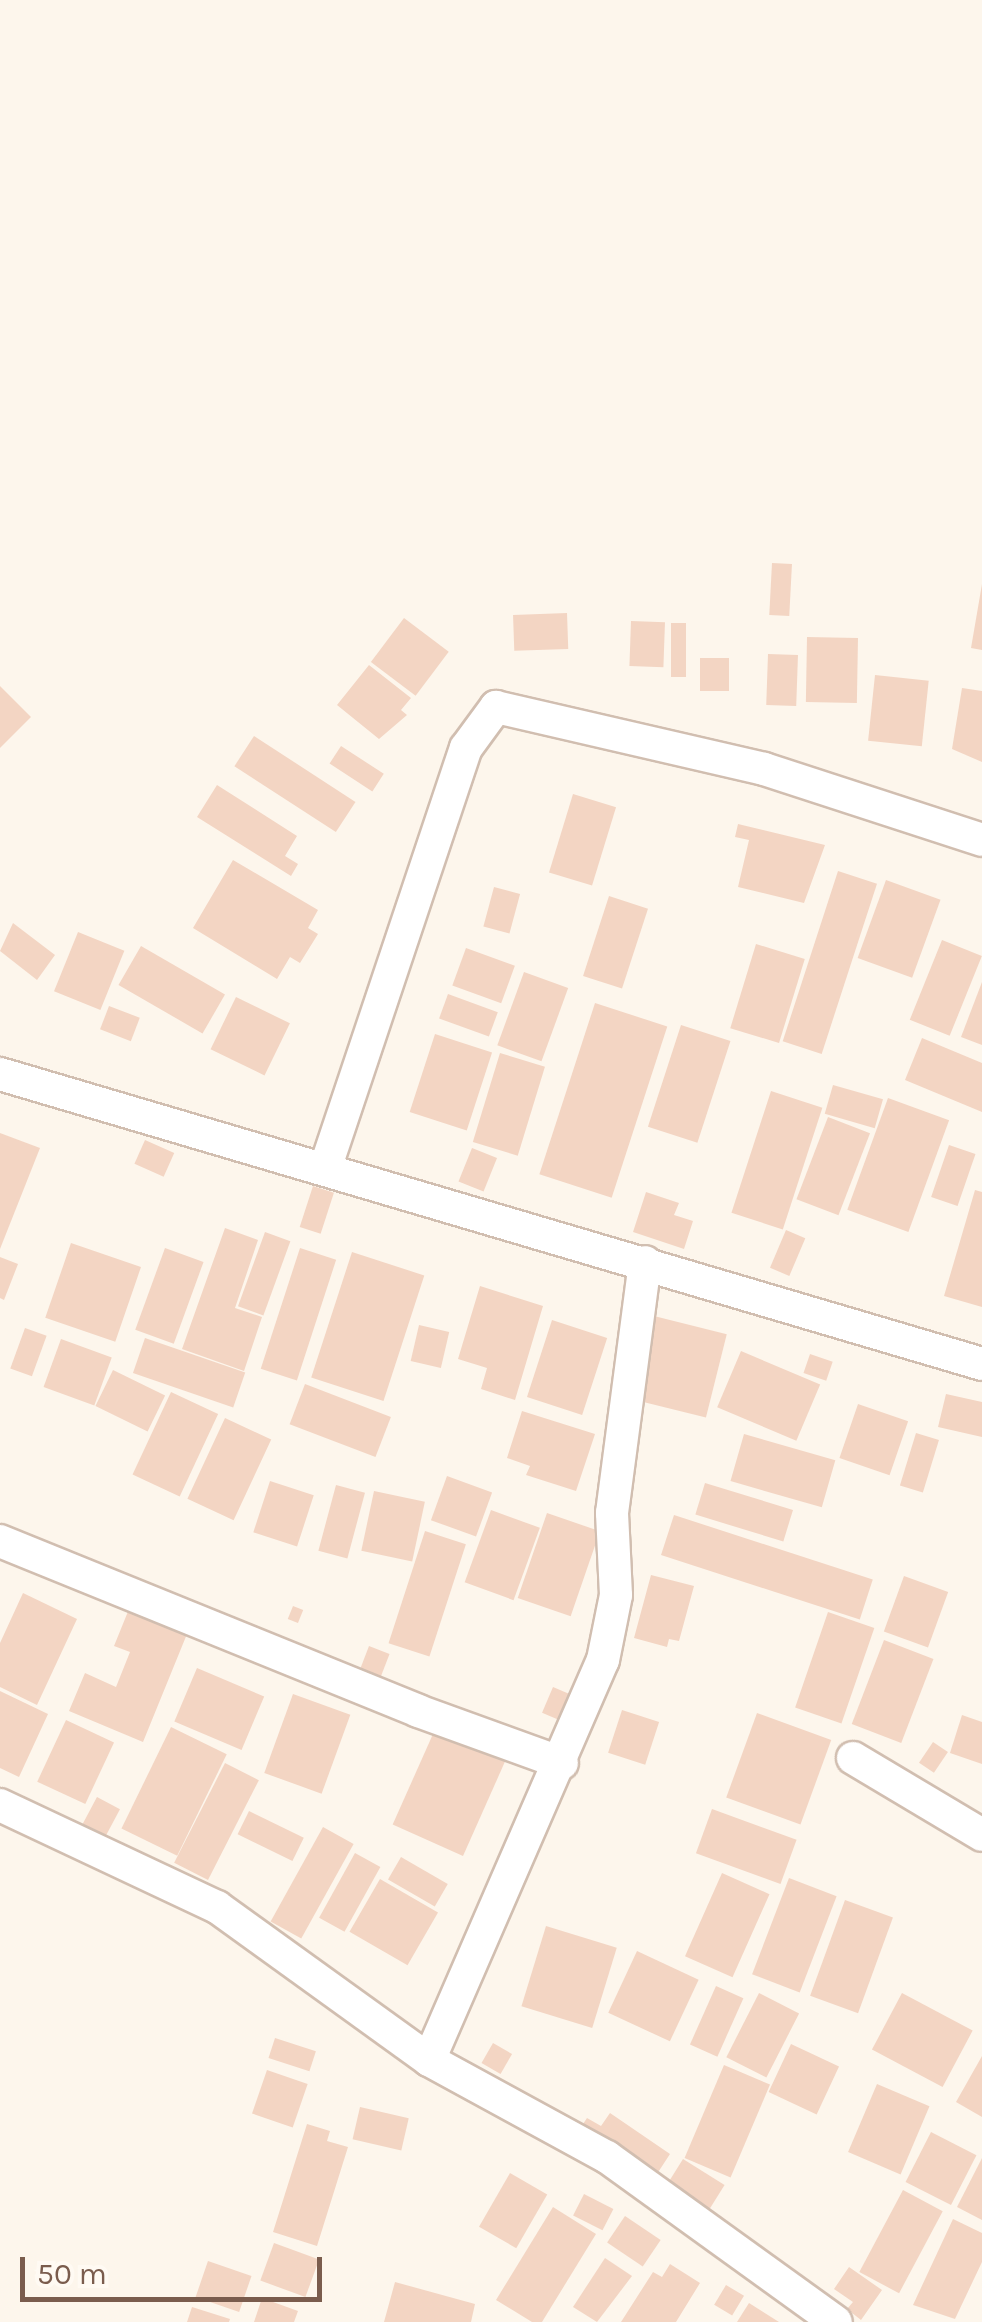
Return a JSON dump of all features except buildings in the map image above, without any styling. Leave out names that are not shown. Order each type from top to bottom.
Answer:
[{"type":"street","points":[[325,1168],[466,748],[496,707],[764,770],[982,840]]},
{"type":"street","points":[[0,1074],[982,1364]]},
{"type":"street","points":[[429,2060],[562,1762],[603,1660],[616,1595],[612,1513],[645,1262]]},
{"type":"street","points":[[0,1541],[418,1711],[562,1762]]},
{"type":"street","points":[[853,1758],[982,1836]]},
{"type":"street","points":[[0,1805],[216,1906],[429,2060],[607,2157],[836,2322]]}]
